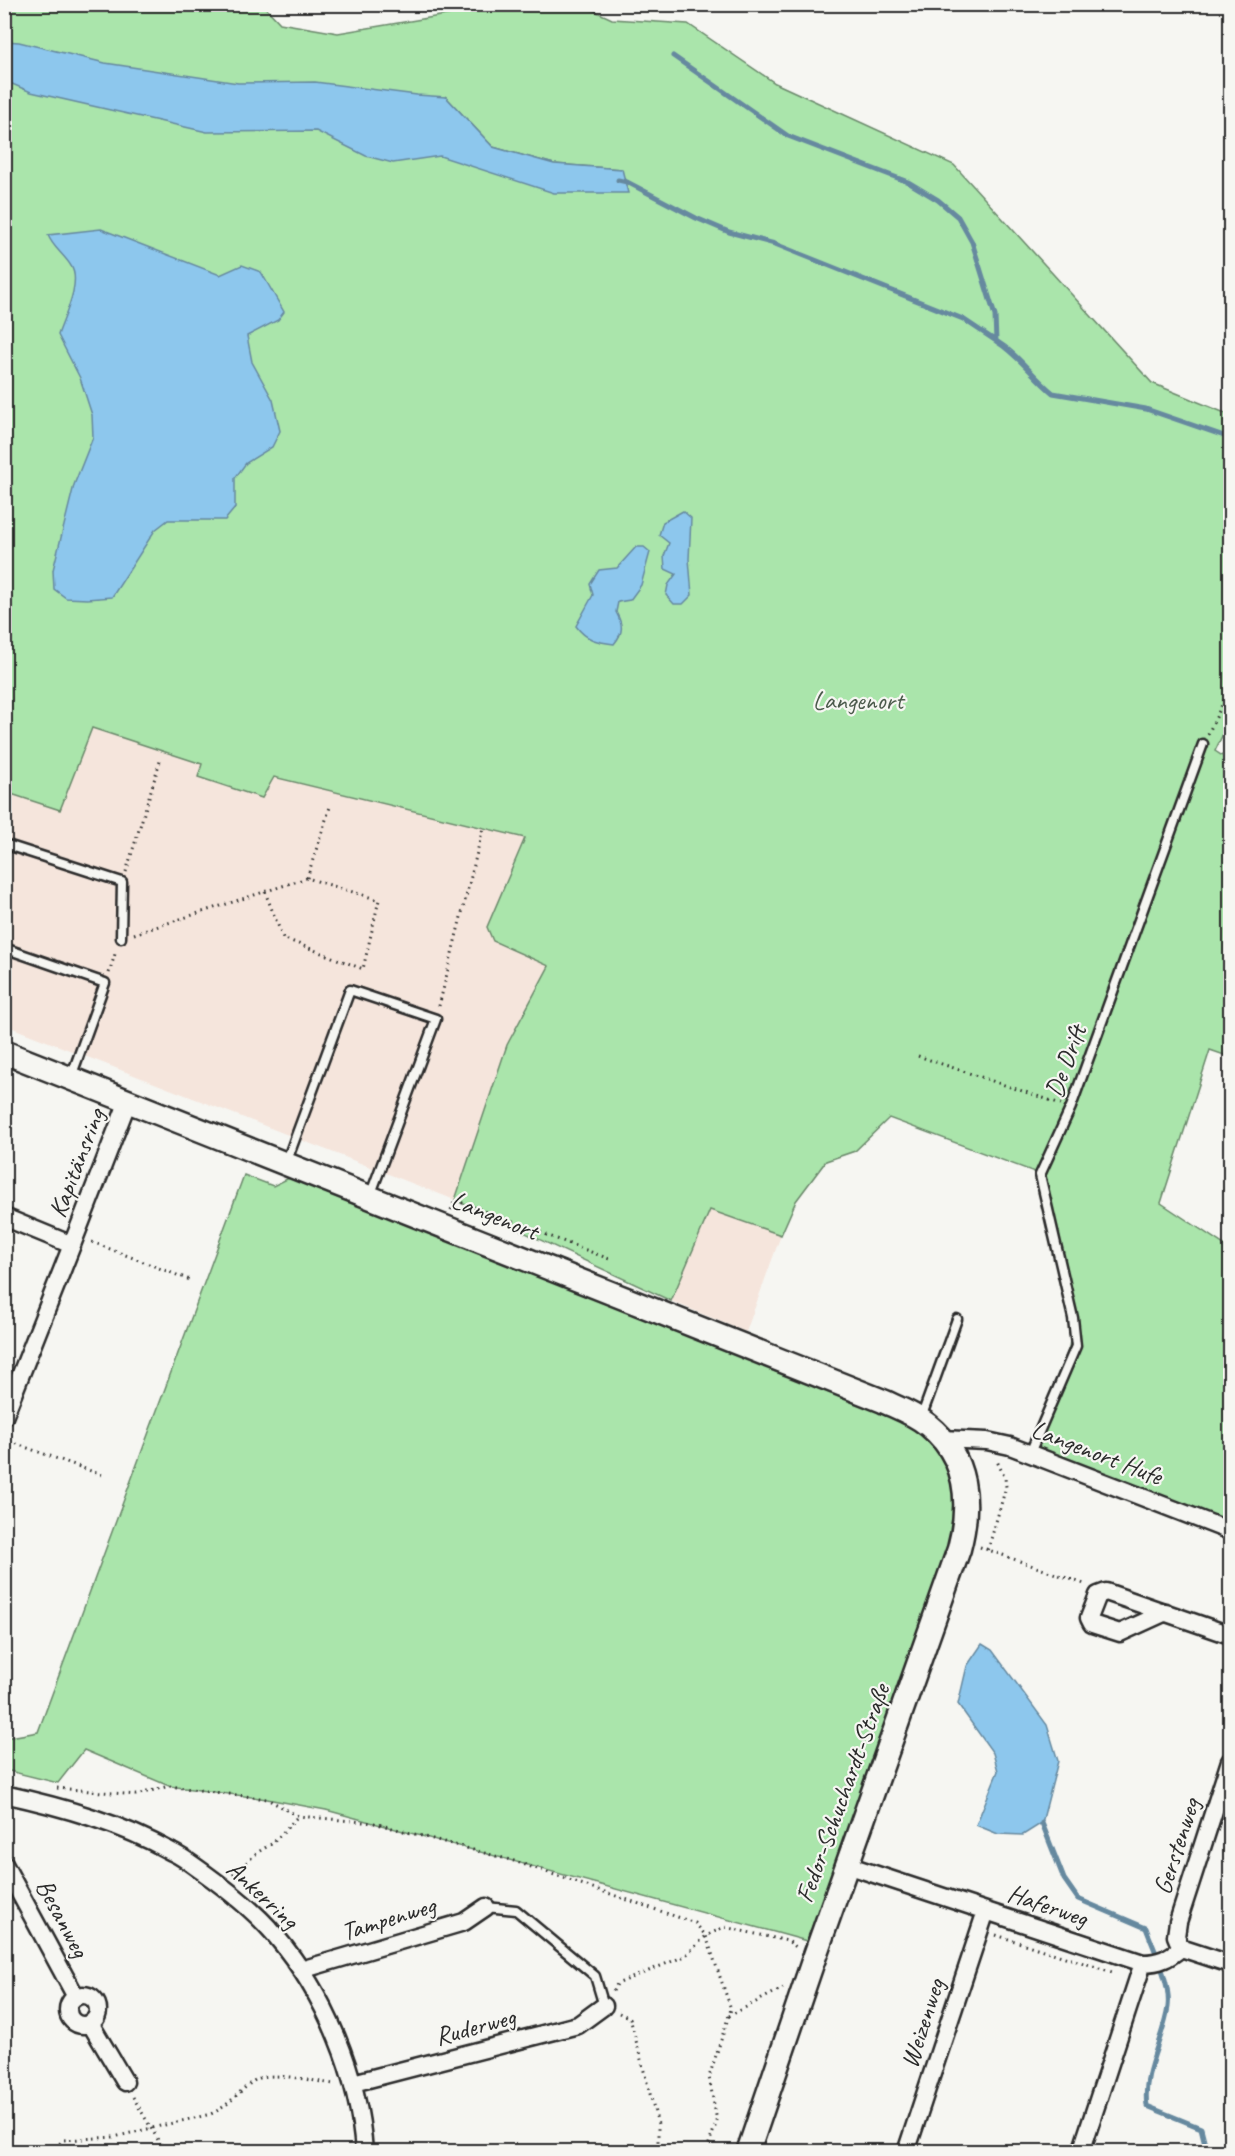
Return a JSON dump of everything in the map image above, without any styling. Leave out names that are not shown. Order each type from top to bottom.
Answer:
[{"type":"street","name":"Langenort","points":[[4,1052],[883,1401],[920,1420],[946,1445]]},
{"type":"street","name":"Kapitänsring","points":[[4,1417],[128,1101]]},
{"type":"street","name":"Kapitänsring","points":[[4,1217],[74,1240]]},
{"type":"street","name":"Langenort Hufe","points":[[946,1445],[987,1441],[1030,1453],[1230,1531]]},
{"type":"street","name":"Fedor-Schuchardt-Straße","points":[[748,2151],[846,1865],[959,1550],[966,1524],[966,1498],[961,1474],[946,1445]]},
{"type":"street","points":[[1166,1612],[1120,1633],[1092,1624],[1089,1617],[1098,1595],[1106,1592],[1166,1612],[1230,1635]]},
{"type":"street","name":"Gerstenweg","points":[[1181,1948],[1176,1936],[1178,1922],[1230,1761]]},
{"type":"street","name":"Ankerring","points":[[4,1794],[105,1821],[174,1852],[221,1885],[274,1934],[301,1970],[340,2046],[353,2084],[364,2151]]},
{"type":"street","name":"Besanweg","points":[[4,1864],[76,1997],[88,1996],[96,2003],[97,2014],[90,2023],[125,2082]]},
{"type":"street","name":"Haferweg","points":[[846,1865],[1143,1964]]},
{"type":"street","name":"Tampenweg","points":[[301,1970],[464,1922],[486,1907]]},
{"type":"street","name":"Weizenweg","points":[[906,2151],[986,1911]]},
{"type":"street","points":[[1081,2151],[1143,1964],[1167,1960],[1181,1948],[1230,1964]]},
{"type":"street","name":"Ruderweg","points":[[353,2084],[578,2025],[604,2006]]},
{"type":"lane","name":"De Drift","points":[[1030,1453],[1076,1346],[1073,1318],[1040,1174],[1071,1107],[1203,744]]},
{"type":"lane","points":[[4,844],[122,882],[121,938]]},
{"type":"lane","points":[[4,948],[105,983],[71,1077]]},
{"type":"lane","points":[[286,1163],[350,990],[436,1019],[370,1196]]},
{"type":"lane","points":[[920,1420],[957,1319]]},
{"type":"lane","points":[[486,1907],[516,1910],[595,1976],[604,2006]]},
{"type":"path","points":[[1203,744],[1230,688]]},
{"type":"path","points":[[122,882],[160,761]]},
{"type":"path","points":[[307,878],[331,804]]},
{"type":"path","points":[[436,1019],[483,828]]},
{"type":"path","points":[[105,983],[121,938],[307,878],[379,900],[363,969],[283,938],[265,892]]},
{"type":"path","points":[[918,1056],[1071,1107]]},
{"type":"path","points":[[445,1226],[455,1200],[612,1260]]},
{"type":"path","points":[[74,1240],[190,1280]]},
{"type":"path","points":[[987,1441],[1005,1478],[1006,1487],[986,1549],[1106,1592]]},
{"type":"path","points":[[4,1443],[14,1443],[102,1475]]},
{"type":"path","points":[[47,1787],[136,1795],[170,1786],[267,1799],[298,1816],[374,1823],[514,1861],[695,1923],[706,1936],[731,2008],[709,2077],[717,2121],[706,2151]]},
{"type":"path","points":[[221,1885],[258,1852],[273,1844],[298,1816]]},
{"type":"path","points":[[617,1984],[685,1956],[706,1936],[724,1927],[788,1941],[797,1947],[799,1954]]},
{"type":"path","points":[[729,2016],[788,1988]]},
{"type":"path","points":[[604,2006],[630,2018],[658,2124],[658,2151]]},
{"type":"path","points":[[51,2151],[63,2140],[114,2137],[211,2114],[226,2107],[256,2079],[274,2075],[318,2082],[353,2084]]},
{"type":"path","points":[[125,2082],[165,2151]]},
{"type":"shaded area","points":[[92,728],[203,764],[199,777],[262,798],[274,777],[526,838],[487,927],[493,941],[549,966],[507,1045],[455,1200],[5,1025],[4,792],[60,810]]},
{"type":"shaded area","points":[[710,1210],[781,1235],[746,1332],[671,1301]]},
{"type":"green space","name":"Langenort","points":[[5,5],[263,5],[280,23],[338,33],[464,12],[482,5],[582,5],[612,19],[688,24],[775,83],[954,165],[1152,383],[1230,415],[1230,719],[1215,751],[1230,761],[1230,1057],[1210,1050],[1161,1203],[1230,1249],[1230,1536],[1024,1457],[1069,1348],[1073,1318],[1040,1174],[889,1118],[855,1151],[826,1161],[796,1201],[781,1235],[710,1210],[671,1301],[455,1200],[507,1045],[549,966],[493,941],[487,927],[525,838],[274,777],[262,798],[198,777],[202,764],[92,728],[60,810],[5,792]],"holes":[[[446,97],[493,147],[554,164],[621,169],[440,156]]]},
{"type":"green space","points":[[244,1175],[273,1186],[289,1178],[908,1423],[936,1447],[948,1468],[953,1490],[952,1537],[807,1941],[326,1810],[267,1799],[169,1786],[84,1750],[58,1783],[5,1770],[5,1738],[38,1732]]},
{"type":"water","points":[[5,41],[19,42],[105,63],[238,83],[315,82],[446,97],[493,147],[554,164],[622,169],[628,193],[554,193],[440,156],[393,163],[366,156],[316,131],[207,132],[31,92],[5,81]]},
{"type":"water","points":[[101,229],[220,275],[242,265],[261,272],[284,312],[278,320],[247,336],[252,362],[273,400],[280,431],[272,447],[246,463],[235,478],[235,508],[225,520],[168,520],[155,530],[112,597],[66,598],[54,589],[53,570],[74,485],[93,437],[92,415],[80,378],[58,335],[71,300],[74,273],[48,235]]},
{"type":"water","points":[[683,511],[691,518],[689,559],[692,595],[683,604],[674,604],[666,595],[668,585],[676,574],[665,569],[664,556],[669,543],[659,535],[663,522]]},
{"type":"water","points":[[636,547],[644,547],[650,552],[641,585],[630,600],[618,602],[616,612],[621,625],[620,636],[614,644],[588,637],[576,626],[593,595],[590,584],[599,570],[617,568]]},
{"type":"water","points":[[982,1644],[992,1650],[1047,1725],[1058,1761],[1042,1823],[1023,1835],[998,1834],[976,1825],[998,1771],[993,1753],[958,1704],[967,1666]]},
{"type":"waterway","points":[[673,56],[788,136],[908,182],[938,200],[958,217],[972,242],[995,316],[996,341],[1012,353],[1053,393],[1146,409],[1230,438]]},
{"type":"waterway","points":[[618,180],[627,182],[696,218],[729,232],[775,244],[963,319],[996,341]]},
{"type":"waterway","points":[[1042,1823],[1064,1879],[1078,1899],[1146,1928],[1161,1967],[1168,1998],[1165,2020],[1147,2081],[1147,2106],[1201,2128],[1207,2152]]}]
